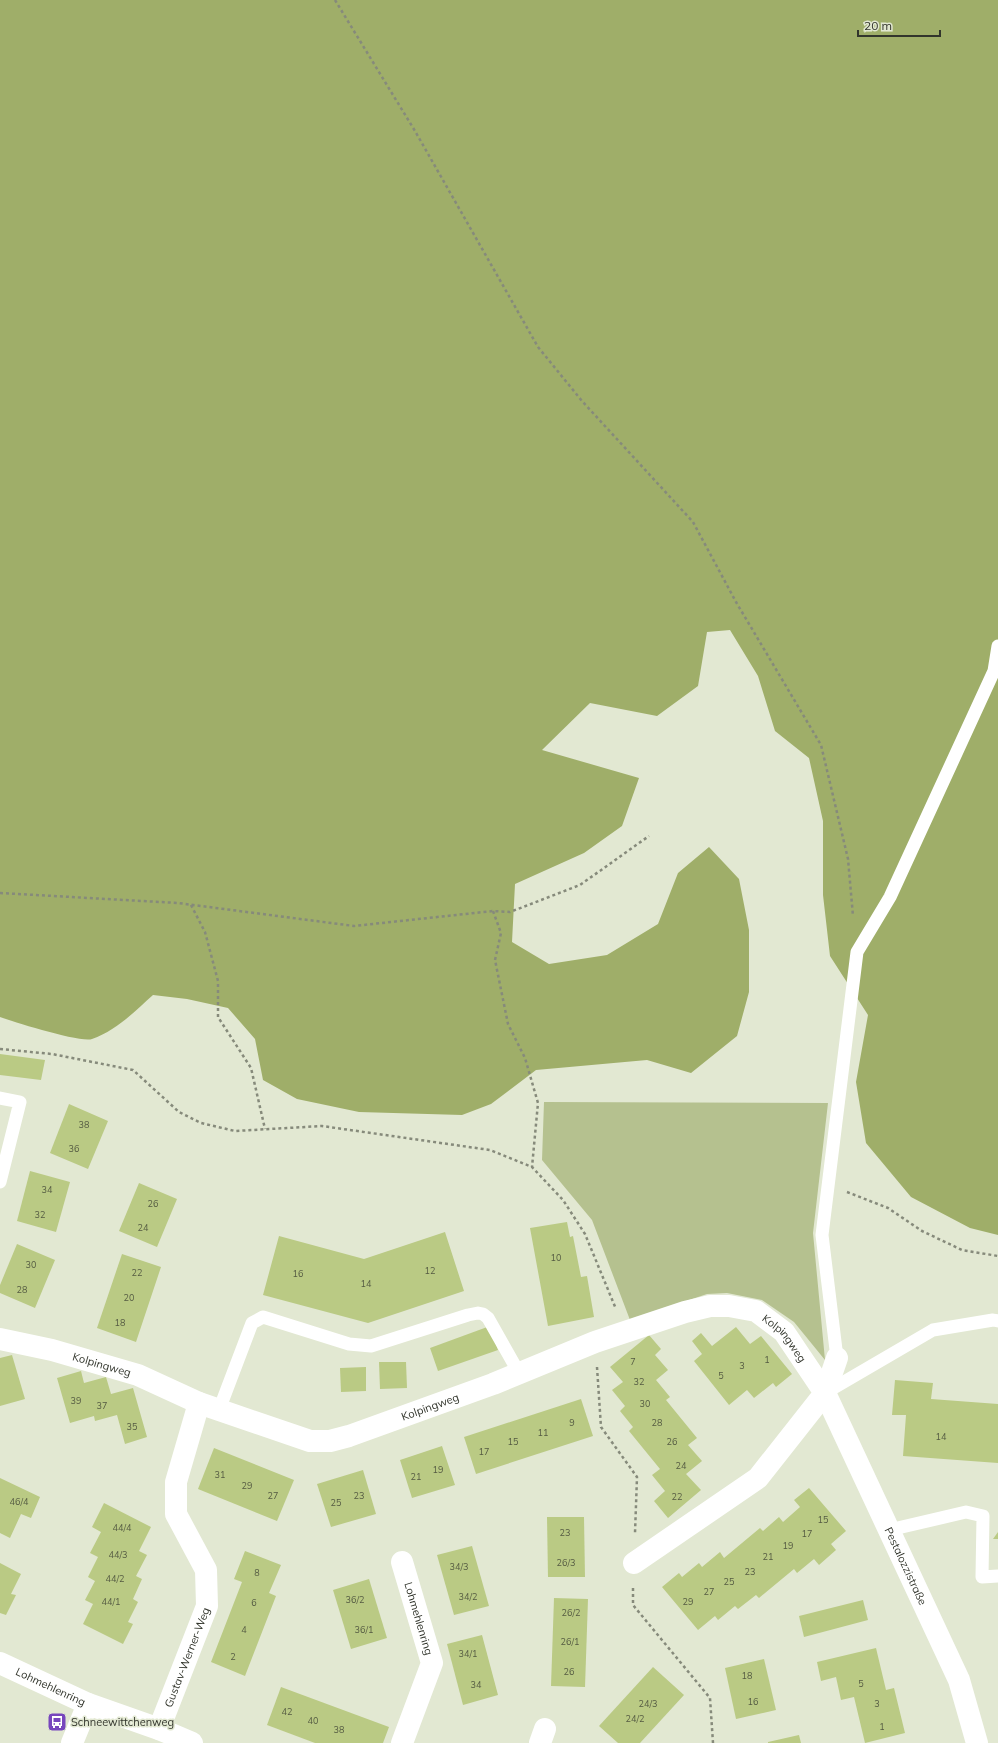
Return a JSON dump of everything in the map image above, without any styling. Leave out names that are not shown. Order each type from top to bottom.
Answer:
[{"type":"street","name":"Kolpingweg","points":[[0,1340],[52,1350],[138,1374],[209,1407],[310,1441],[330,1441],[349,1436],[519,1373],[595,1342],[685,1312],[710,1306],[729,1306],[756,1311],[784,1332],[825,1393]]},
{"type":"street","points":[[634,1562],[758,1478],[825,1393],[837,1358]]},
{"type":"street","name":"Pestalozzistraße","points":[[825,1393],[959,1680],[977,1743]]},
{"type":"street","name":"Gustav-Werner-Weg","points":[[159,1729],[206,1606],[206,1570],[176,1514],[176,1482],[209,1407]]},
{"type":"street","name":"Lohmehlenring","points":[[402,1562],[432,1663],[402,1743]]},
{"type":"street","name":"Lohmehlenring","points":[[0,1664],[88,1704],[159,1729],[192,1743]]},
{"type":"street","points":[[72,1743],[88,1704]]},
{"type":"lane","points":[[837,1358],[822,1235],[827,1184],[857,952],[890,897],[994,671],[998,646]]},
{"type":"lane","points":[[0,1098],[20,1102],[0,1182]]},
{"type":"lane","points":[[209,1407],[252,1323],[263,1317],[349,1344],[371,1346],[468,1315],[483,1314],[488,1318],[519,1373]]},
{"type":"lane","points":[[825,1393],[933,1330],[993,1320],[998,1321]]},
{"type":"lane","points":[[889,1530],[966,1512],[983,1516],[982,1577],[998,1576]]},
{"type":"path","points":[[335,0],[415,131],[538,347],[582,401],[693,522],[736,602],[821,744],[848,860],[857,952]]},
{"type":"path","points":[[0,893],[191,905],[354,926],[493,911],[510,912],[580,885],[649,836]]},
{"type":"path","points":[[191,905],[205,932],[218,981],[218,1017],[251,1068],[265,1129]]},
{"type":"path","points":[[493,911],[501,933],[495,960],[508,1024],[525,1058],[538,1103],[532,1167]]},
{"type":"path","points":[[0,1049],[52,1054],[133,1070],[179,1112],[201,1123],[235,1131],[322,1126],[490,1150],[532,1167],[563,1200],[585,1234],[625,1332]]},
{"type":"path","points":[[827,1184],[888,1208],[922,1231],[962,1250],[998,1256]]},
{"type":"green space","points":[[0,0],[998,0],[998,1235],[970,1228],[911,1197],[866,1143],[856,1082],[868,1015],[830,956],[823,895],[823,821],[809,758],[775,731],[758,676],[730,630],[707,632],[698,686],[657,716],[590,703],[542,750],[639,778],[622,826],[584,853],[515,884],[512,942],[549,964],[607,955],[658,924],[678,873],[709,847],[739,879],[749,930],[749,992],[737,1036],[691,1073],[647,1060],[536,1070],[491,1104],[462,1115],[359,1112],[297,1099],[263,1080],[255,1039],[228,1008],[187,999],[153,995],[117,1026],[92,1039],[75,1038],[0,1017]]},
{"type":"green space","points":[[544,1102],[828,1103],[813,1233],[825,1360],[794,1322],[762,1300],[727,1293],[707,1294],[630,1320],[592,1220],[542,1160]]},
{"type":"building","points":[[0,1054],[45,1060],[41,1080],[0,1075]]},
{"type":"building","points":[[69,1104],[108,1121],[88,1169],[50,1153]]},
{"type":"building","points":[[30,1171],[70,1182],[56,1232],[17,1221]]},
{"type":"building","points":[[139,1183],[177,1199],[157,1247],[119,1231]]},
{"type":"building","points":[[567,1222],[570,1237],[573,1236],[581,1277],[587,1276],[594,1317],[548,1326],[530,1228]]},
{"type":"building","points":[[445,1232],[464,1291],[368,1323],[263,1295],[279,1236],[364,1259]]},
{"type":"building","points":[[17,1244],[55,1260],[35,1308],[0,1293],[0,1285]]},
{"type":"building","points":[[122,1254],[161,1267],[136,1342],[97,1328]]},
{"type":"building","points":[[490,1326],[498,1350],[438,1371],[430,1348]]},
{"type":"building","points":[[736,1327],[750,1344],[761,1336],[792,1374],[776,1387],[773,1383],[754,1398],[747,1390],[729,1405],[694,1361],[702,1354],[692,1341],[701,1333],[712,1346]]},
{"type":"building","points":[[649,1335],[661,1349],[655,1355],[668,1370],[656,1380],[670,1397],[666,1400],[697,1438],[688,1445],[702,1461],[686,1474],[701,1490],[668,1518],[654,1501],[665,1491],[652,1475],[660,1469],[629,1431],[633,1427],[620,1411],[625,1406],[612,1390],[623,1382],[610,1367]]},
{"type":"building","points":[[12,1355],[25,1399],[0,1406],[0,1358]]},
{"type":"building","points":[[379,1362],[406,1362],[407,1388],[380,1389]]},
{"type":"building","points":[[366,1367],[366,1391],[341,1392],[340,1368]]},
{"type":"building","points":[[81,1371],[84,1383],[106,1377],[111,1394],[133,1388],[147,1437],[125,1444],[117,1415],[95,1421],[94,1416],[70,1423],[57,1378]]},
{"type":"building","points":[[895,1380],[933,1383],[931,1399],[998,1404],[998,1463],[903,1456],[906,1415],[892,1415]]},
{"type":"building","points":[[581,1399],[593,1436],[476,1474],[464,1437]]},
{"type":"building","points":[[442,1446],[455,1485],[412,1498],[400,1460]]},
{"type":"building","points":[[214,1448],[294,1480],[277,1521],[198,1489]]},
{"type":"building","points":[[363,1470],[376,1514],[331,1527],[317,1484]]},
{"type":"building","points":[[0,1478],[40,1497],[31,1518],[21,1514],[10,1538],[0,1533]]},
{"type":"building","points":[[809,1488],[846,1531],[831,1544],[836,1550],[819,1565],[814,1559],[797,1573],[794,1569],[759,1598],[756,1595],[738,1609],[735,1606],[718,1620],[715,1616],[698,1630],[662,1587],[679,1573],[682,1577],[699,1563],[702,1567],[720,1552],[724,1558],[760,1528],[763,1531],[779,1517],[783,1522],[800,1507],[794,1500]]},
{"type":"building","points":[[104,1503],[151,1527],[139,1551],[147,1555],[136,1576],[142,1579],[133,1599],[138,1602],[128,1622],[133,1624],[123,1644],[83,1624],[93,1604],[85,1600],[95,1581],[88,1577],[98,1557],[90,1553],[101,1532],[92,1527]]},
{"type":"building","points":[[547,1517],[584,1517],[585,1577],[548,1577]]},
{"type":"building","points":[[998,1532],[998,1539],[993,1539]]},
{"type":"building","points":[[472,1546],[489,1606],[454,1615],[437,1555]]},
{"type":"building","points":[[245,1551],[281,1565],[269,1593],[276,1596],[245,1676],[211,1662],[242,1582],[234,1579]]},
{"type":"building","points":[[0,1563],[21,1574],[11,1594],[16,1595],[6,1615],[0,1613]]},
{"type":"building","points":[[369,1579],[387,1638],[351,1649],[333,1590]]},
{"type":"building","points":[[554,1598],[588,1599],[585,1687],[551,1686]]},
{"type":"building","points":[[863,1600],[868,1620],[804,1637],[799,1616]]},
{"type":"building","points":[[482,1635],[498,1695],[463,1705],[447,1644]]},
{"type":"building","points":[[876,1648],[886,1690],[894,1688],[905,1733],[865,1743],[854,1697],[841,1700],[836,1677],[821,1681],[817,1662]]},
{"type":"building","points":[[764,1659],[776,1710],[736,1719],[725,1668]]},
{"type":"building","points":[[653,1667],[684,1695],[640,1743],[618,1743],[599,1726]]},
{"type":"building","points":[[281,1687],[389,1727],[383,1743],[315,1743],[267,1725]]},
{"type":"building","points":[[799,1735],[801,1743],[768,1743],[768,1742]]},
{"type":"place","name":"Schneewittchenweg","points":[[57,1722]]}]
